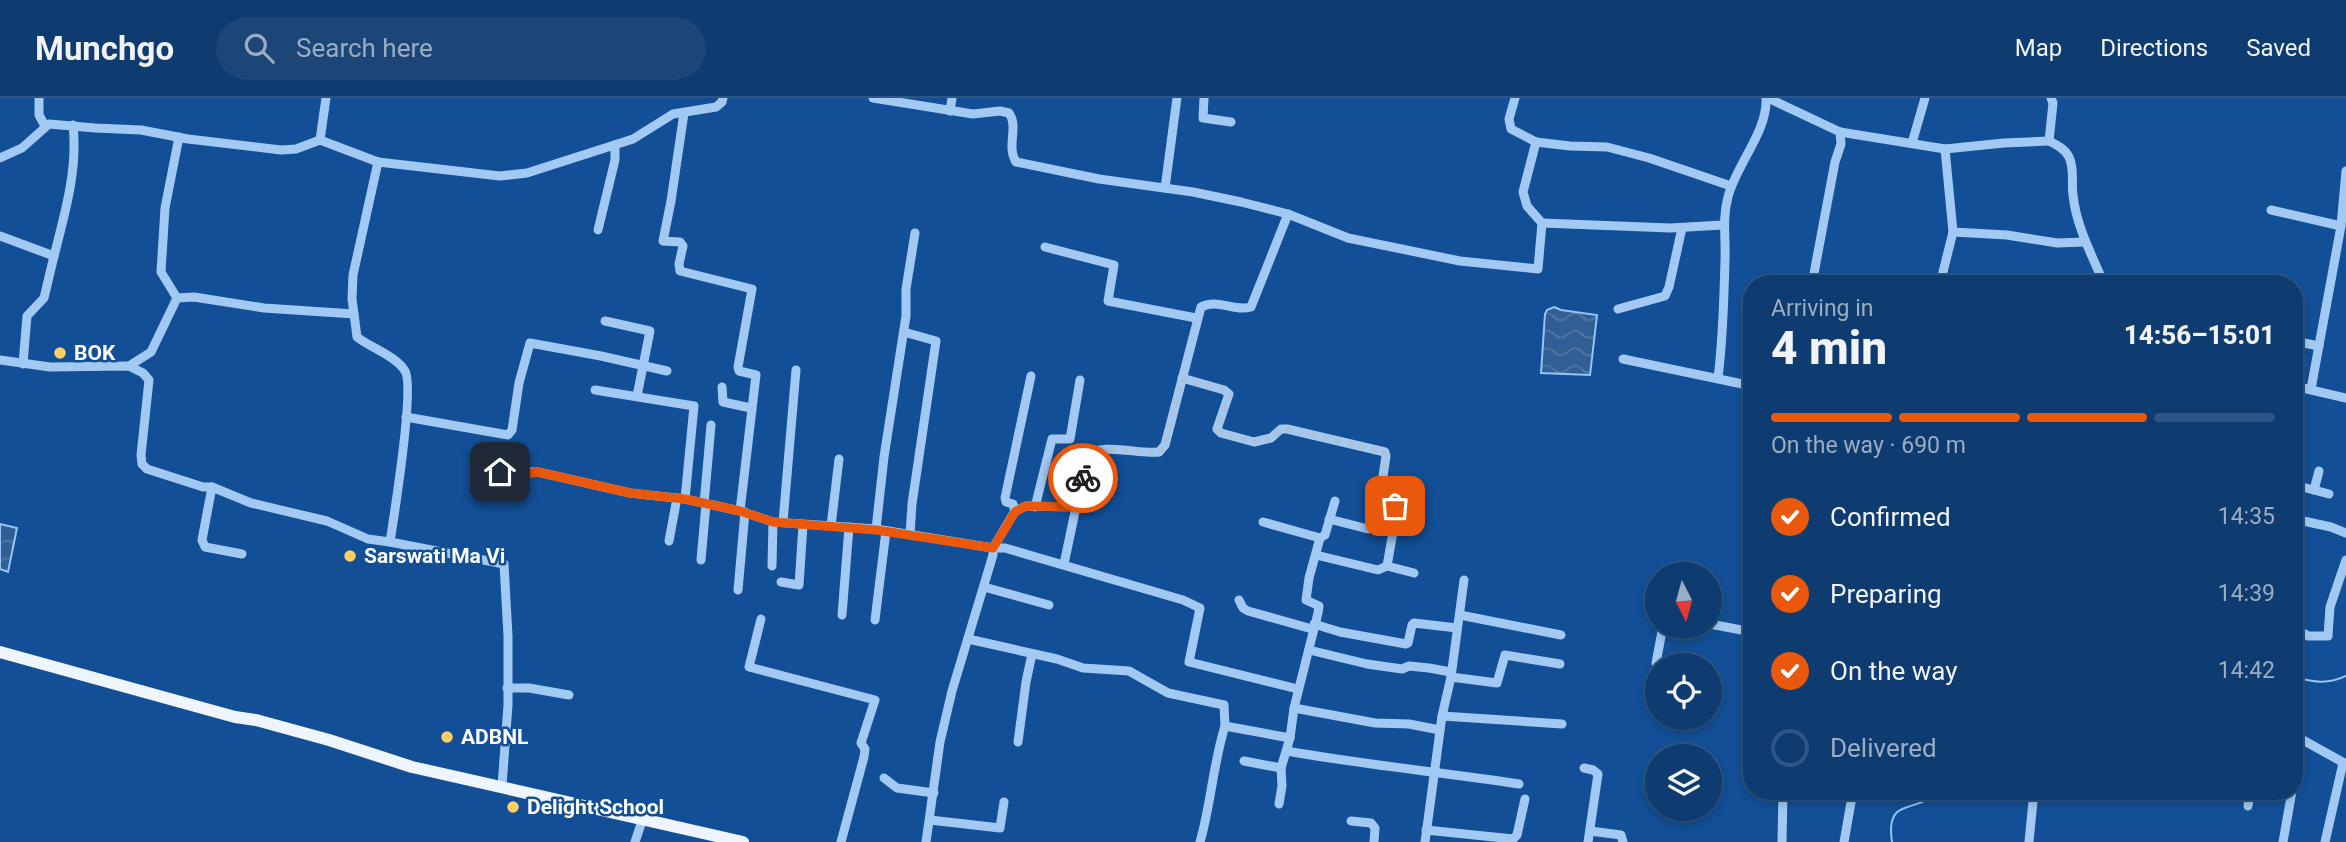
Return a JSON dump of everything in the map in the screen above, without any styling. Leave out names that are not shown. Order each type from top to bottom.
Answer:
[{"type":"main road","points":[[0,652],[234,717],[292,730],[412,767],[743,842]]},
{"type":"street","points":[[39,98],[39,115],[45,127]]},
{"type":"street","points":[[320,140],[326,98]]},
{"type":"street","points":[[0,158],[22,148],[49,124],[141,130],[281,150],[296,149],[320,140],[378,162],[500,176],[527,173],[615,145],[632,139],[664,117],[716,107],[723,98]]},
{"type":"street","points":[[873,98],[973,114],[1000,111],[1009,113],[1013,118],[1011,150],[1016,162],[1099,179],[1241,202],[1289,214],[1348,239],[1460,261],[1538,269],[1542,223],[1523,200],[1536,142]]},
{"type":"street","points":[[950,111],[952,98]]},
{"type":"street","points":[[1165,188],[1177,98]]},
{"type":"street","points":[[1204,98],[1203,118],[1231,122]]},
{"type":"street","points":[[1515,98],[1509,119],[1511,129],[1536,142],[1607,147],[1649,158],[1731,186]]},
{"type":"street","points":[[1718,378],[1726,259],[1723,225],[1731,186],[1760,125],[1767,98],[1840,132],[1945,149],[2049,141],[2060,146],[2068,155],[2073,168],[2073,196],[2085,242],[2100,275]]},
{"type":"street","points":[[1912,143],[1925,98]]},
{"type":"street","points":[[2049,141],[2053,103],[2051,98]]},
{"type":"street","points":[[684,113],[663,241],[680,242],[683,246],[680,271],[752,289],[738,367],[739,371],[756,375],[751,408],[738,590]]},
{"type":"street","points":[[23,365],[27,317],[44,299],[71,183],[75,142],[73,125]]},
{"type":"street","points":[[1814,275],[1835,162],[1841,144],[1840,132]]},
{"type":"street","points":[[177,298],[161,272],[165,208],[179,137]]},
{"type":"street","points":[[598,230],[615,160],[615,145]]},
{"type":"street","points":[[1942,275],[1952,232],[1945,149]]},
{"type":"street","points":[[378,162],[353,275],[354,314],[357,338],[397,362],[405,371],[408,380],[390,542]]},
{"type":"street","points":[[2303,386],[2319,346],[2341,226],[2346,171]]},
{"type":"street","points":[[2271,210],[2341,226]]},
{"type":"street","points":[[1064,564],[1091,451],[1100,448],[1147,454],[1159,452],[1165,445],[1201,307],[1207,303],[1215,303],[1234,308],[1251,307],[1289,214]]},
{"type":"street","points":[[1542,223],[1682,228],[1723,225]]},
{"type":"street","points":[[1618,309],[1665,296],[1682,228]]},
{"type":"street","points":[[1952,232],[2007,235],[2057,243],[2085,242]]},
{"type":"street","points":[[875,621],[884,457],[904,332],[906,289],[915,233]]},
{"type":"street","points":[[0,236],[54,256]]},
{"type":"street","points":[[1045,247],[1114,265],[1108,301],[1196,318]]},
{"type":"street","points":[[177,298],[194,297],[264,307],[354,314]]},
{"type":"street","points":[[129,366],[151,352],[177,298]]},
{"type":"street","points":[[605,321],[650,331],[637,396]]},
{"type":"street","points":[[904,332],[936,341],[912,504],[910,535]]},
{"type":"street","points":[[406,417],[509,435],[530,343],[667,371]]},
{"type":"street","points":[[2303,343],[2319,346]]},
{"type":"street","points":[[1623,359],[1743,384]]},
{"type":"street","points":[[0,360],[50,367],[129,366],[143,373],[149,380],[142,464],[147,470],[203,487],[212,487],[251,503],[327,521],[368,538],[504,564],[508,705],[502,786]]},
{"type":"street","points":[[772,566],[796,370]]},
{"type":"street","points":[[1015,512],[1013,504],[1006,502],[1005,498],[1031,376]]},
{"type":"street","points":[[1182,379],[1224,390],[1229,394],[1217,429],[1221,433],[1254,442],[1271,439],[1281,429],[1287,429],[1385,452],[1380,497],[1381,501],[1395,506],[1396,515],[1387,566]]},
{"type":"street","points":[[1035,507],[1052,439],[1070,439],[1080,380]]},
{"type":"street","points":[[722,387],[723,402],[751,408]]},
{"type":"street","points":[[2303,388],[2346,398]]},
{"type":"street","points":[[596,390],[694,406],[681,499],[669,541]]},
{"type":"street","points":[[701,560],[711,425]]},
{"type":"street","points":[[831,526],[839,459]]},
{"type":"street","points":[[2314,490],[2319,471]]},
{"type":"street","points":[[500,472],[538,472],[630,493],[681,499],[778,522],[881,530],[1005,548],[1064,564],[1196,604],[1200,613],[1189,662],[1298,689]]},
{"type":"street","points":[[212,487],[202,540],[205,547],[242,554]]},
{"type":"street","points":[[2303,487],[2329,494]]},
{"type":"street","points":[[1279,804],[1281,768],[1319,606],[1306,600],[1309,578],[1320,538],[1325,535],[1335,501]]},
{"type":"street","points":[[926,842],[940,742],[993,548],[1015,512],[1026,506],[1076,507]]},
{"type":"street","points":[[1329,519],[1368,529]]},
{"type":"street","points":[[2303,521],[2346,533]]},
{"type":"street","points":[[1263,522],[1320,538]]},
{"type":"street","points":[[780,582],[799,585],[803,524]]},
{"type":"street","points":[[842,615],[849,527]]},
{"type":"street","points":[[1316,555],[1378,570],[1387,566],[1414,573]]},
{"type":"street","points":[[2303,633],[2308,636],[2328,636],[2330,607],[2346,560]]},
{"type":"street","points":[[1425,842],[1464,580]]},
{"type":"street","points":[[984,587],[1049,605]]},
{"type":"street","points":[[1238,600],[1248,611],[1313,627],[1406,644],[1414,623],[1457,628]]},
{"type":"street","points":[[1460,615],[1561,635]]},
{"type":"street","points":[[761,619],[749,667],[875,700],[861,743],[865,749],[864,757],[841,842]]},
{"type":"street","points":[[1722,626],[1743,630]]},
{"type":"street","points":[[968,639],[1083,668],[1129,671],[1168,693],[1224,705],[1225,726],[1212,776],[1206,822],[1200,842]]},
{"type":"street","points":[[1309,650],[1367,664],[1451,674],[1497,683],[1506,655],[1560,664]]},
{"type":"street","points":[[1018,742],[1032,654]]},
{"type":"street","points":[[507,688],[529,688],[569,695]]},
{"type":"street","points":[[1294,708],[1363,721],[1409,724],[1440,730]]},
{"type":"street","points":[[1442,716],[1562,724]]},
{"type":"street","points":[[1225,726],[1290,738]]},
{"type":"street","points":[[2303,740],[2345,764],[2325,842]]},
{"type":"street","points":[[1287,751],[1347,762],[1434,771],[1519,784]]},
{"type":"street","points":[[1244,761],[1281,768]]},
{"type":"street","points":[[1584,768],[1598,774],[1588,842]]},
{"type":"street","points":[[884,778],[897,788],[934,793]]},
{"type":"street","points":[[1426,830],[1513,839],[1517,835],[1525,799]]},
{"type":"street","points":[[1782,842],[1783,800]]},
{"type":"street","points":[[1844,842],[1851,800]]},
{"type":"street","points":[[2029,842],[2033,800]]},
{"type":"street","points":[[2248,806],[2249,800]]},
{"type":"street","points":[[2283,842],[2290,800]]},
{"type":"street","points":[[930,820],[1000,828],[1004,802]]},
{"type":"street","points":[[635,842],[643,818]]},
{"type":"street","points":[[1351,821],[1371,823],[1375,828],[1374,842]]},
{"type":"street","points":[[1590,831],[1621,835],[1623,842]]},
{"type":"water","points":[[1554,307],[1597,315],[1590,375],[1541,373],[1545,314]]},
{"type":"water","points":[[0,524],[17,528],[8,572],[0,569]]},
{"type":"waterway","points":[[2303,679],[2320,682],[2346,676]]},
{"type":"waterway","points":[[1892,842],[1893,818],[1904,808],[1925,800]]},
{"type":"way so far","points":[[1083,478],[1091,451],[1100,448],[1147,454],[1159,452],[1165,445],[1182,379],[1203,383],[1229,394],[1217,429],[1221,433],[1254,442],[1271,439],[1277,431],[1287,429],[1385,452],[1380,497],[1381,501],[1395,506]]},
{"type":"place","name":"BOK","points":[[60,353]]},
{"type":"place","name":"Sarswati Ma Vi","points":[[350,556]]},
{"type":"place","name":"ADBNL","points":[[447,737]]},
{"type":"place","name":"Delight School","points":[[513,807]]},
{"type":"route","points":[[500,472],[538,472],[630,493],[685,499],[756,515],[773,522],[876,530],[993,548],[1015,512],[1026,506],[1076,507],[1083,478]]}]
